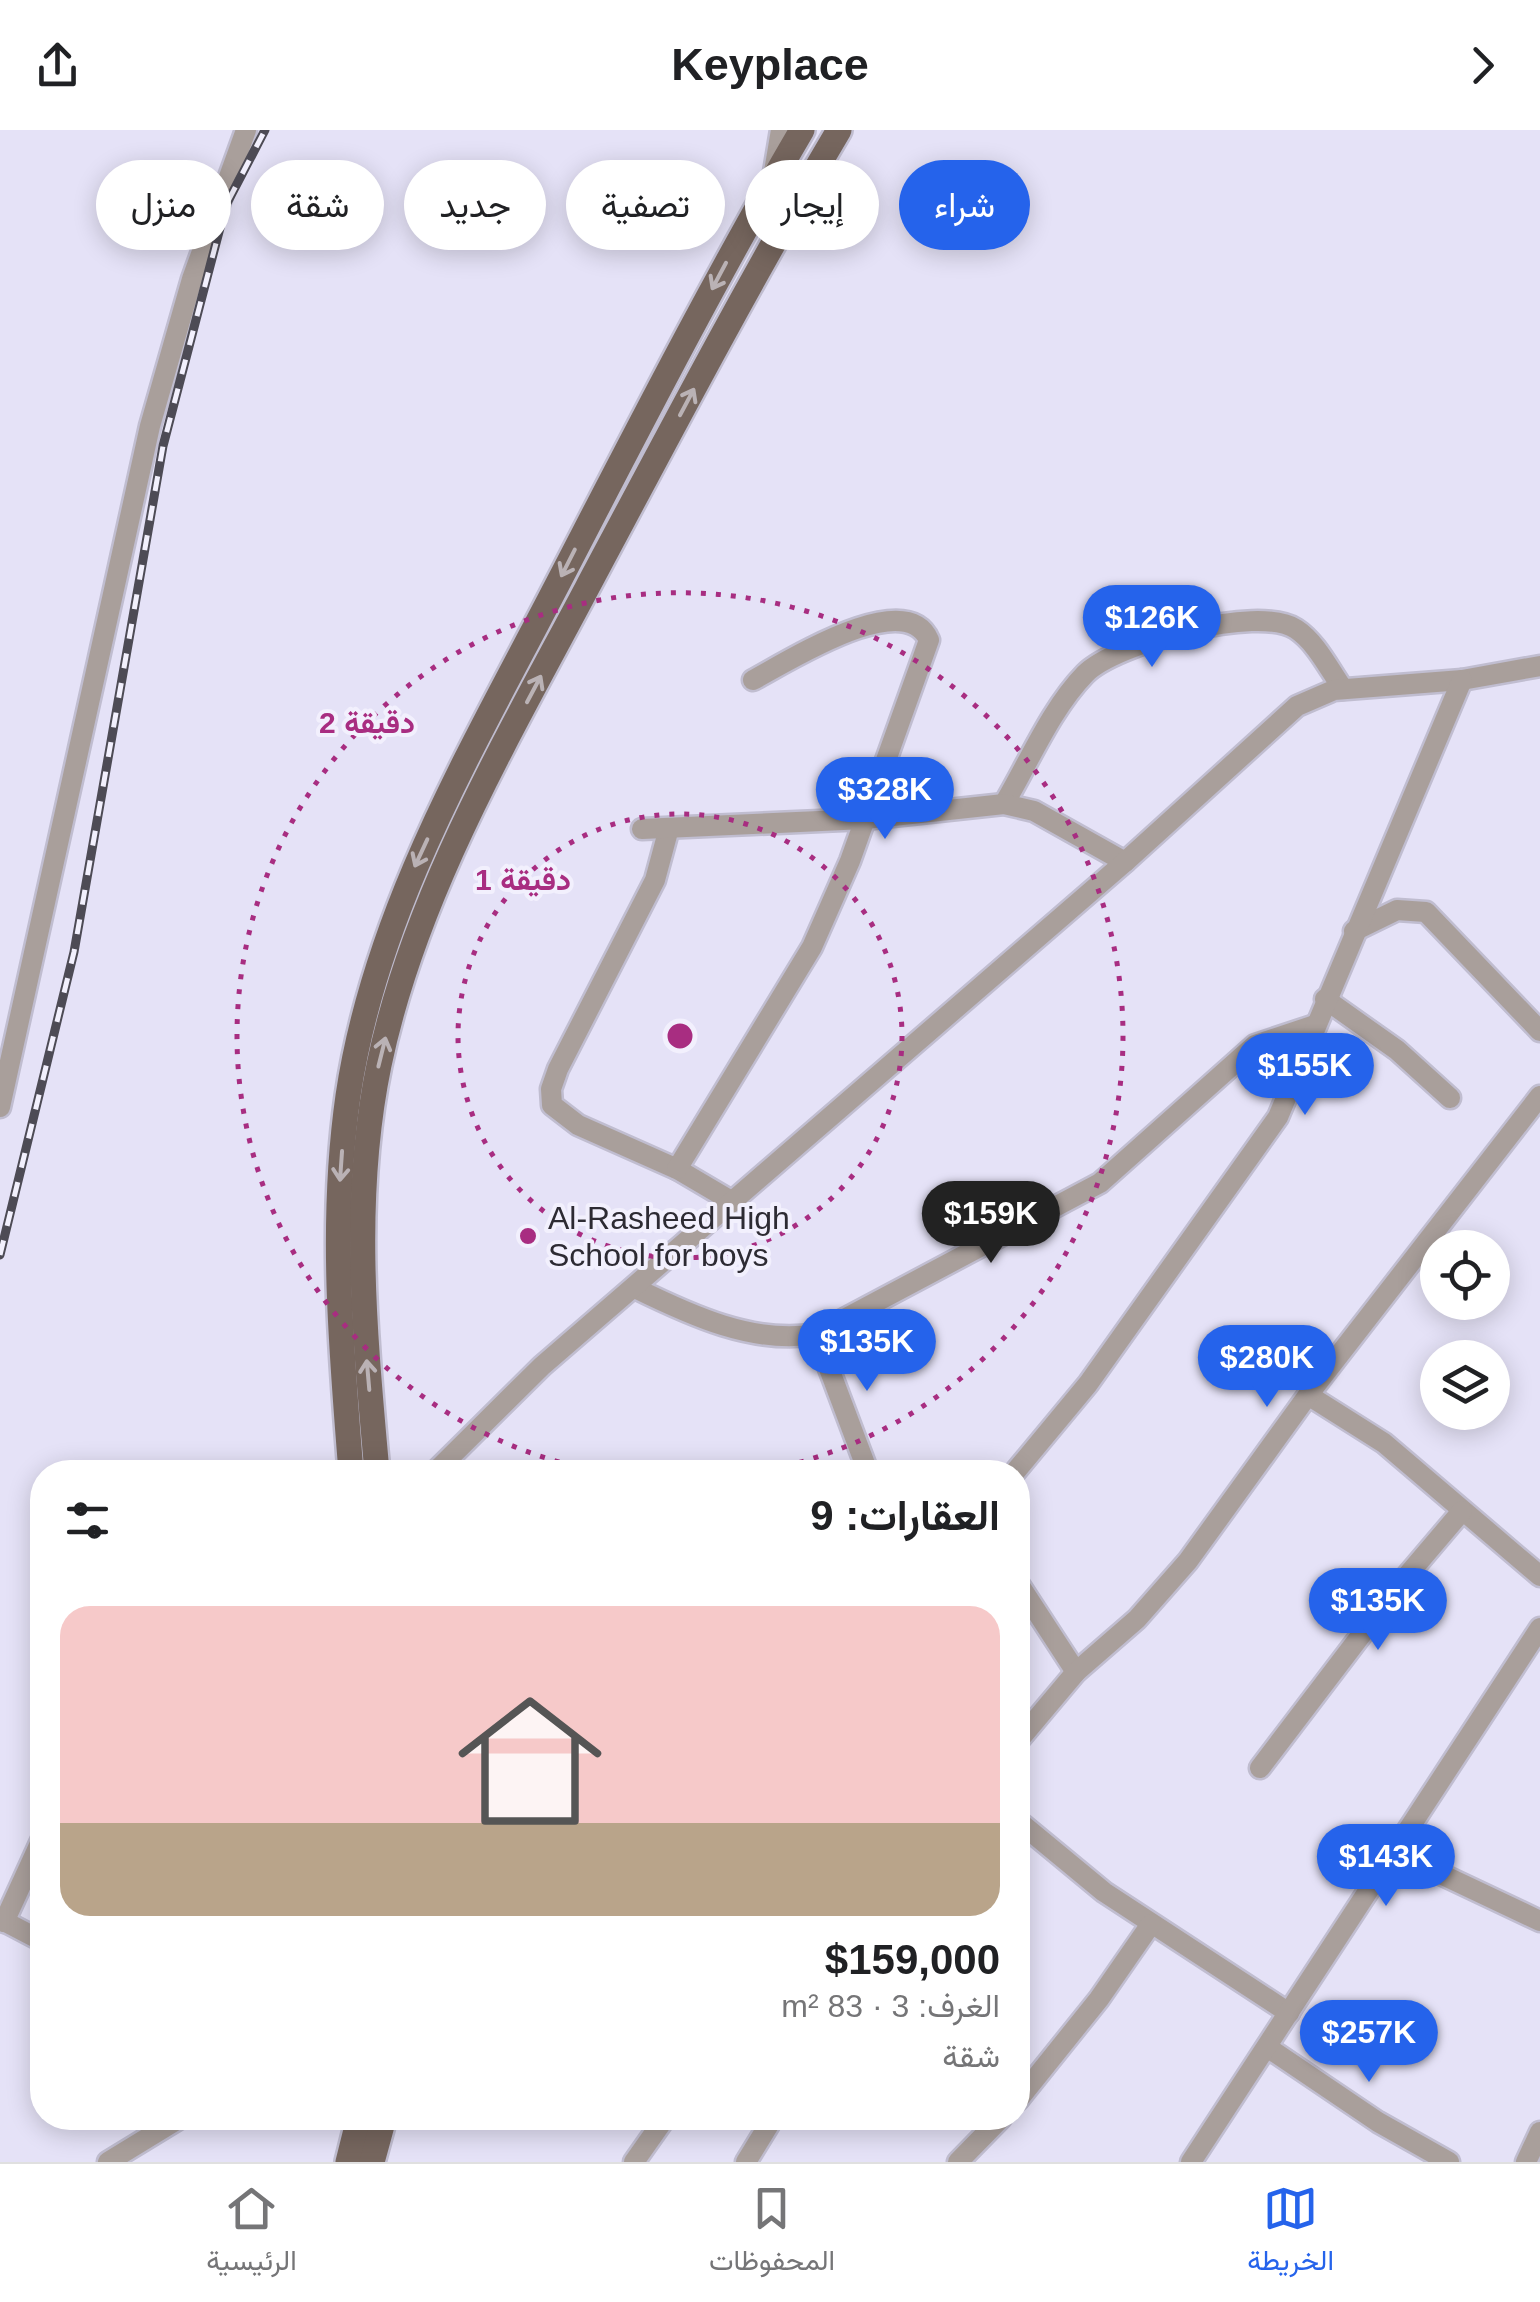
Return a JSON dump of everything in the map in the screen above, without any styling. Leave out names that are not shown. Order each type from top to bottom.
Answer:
[{"type":"main road","points":[[784,160],[802,130]]},
{"type":"main road","points":[[821,160],[839,130]]},
{"type":"main road","points":[[350,1460],[337,1260],[348,1095],[384,946],[415,866],[485,724],[745,227]]},
{"type":"main road","points":[[376,1460],[361,1255],[364,1180],[379,1066],[432,897],[509,736],[768,250]]},
{"type":"main road","points":[[485,724],[509,736]]},
{"type":"main road","points":[[348,2162],[356,2130]]},
{"type":"main road","points":[[372,2162],[381,2130]]},
{"type":"street","points":[[0,1108],[150,426],[192,278],[246,130]]},
{"type":"street","points":[[776,160],[781,130]]},
{"type":"street","points":[[676,1169],[812,948],[865,819],[929,640],[924,628],[899,619],[880,622],[835,638],[752,680]]},
{"type":"street","points":[[1004,804],[1068,696],[1102,660],[1176,636],[1248,619],[1270,620],[1294,628],[1313,644],[1342,689]]},
{"type":"street","points":[[447,1460],[542,1366],[1126,862],[1298,706],[1342,689],[1462,680],[1540,666]]},
{"type":"street","points":[[1026,1460],[1088,1384],[1255,1155],[1294,1082],[1325,999],[1462,680]]},
{"type":"street","points":[[642,828],[865,819],[1004,804],[1034,812],[1126,862]]},
{"type":"street","points":[[669,828],[655,880],[572,1037],[551,1089],[552,1104],[564,1117],[676,1169],[733,1202]]},
{"type":"street","points":[[1354,932],[1397,910],[1426,912],[1540,1031]]},
{"type":"street","points":[[1325,999],[1396,1050],[1450,1098]]},
{"type":"street","points":[[636,1288],[672,1306],[755,1334],[797,1338],[816,1334],[1100,1182],[1255,1046],[1316,1024]]},
{"type":"street","points":[[1030,1726],[1076,1672],[1136,1618],[1188,1561],[1308,1395],[1540,1096]]},
{"type":"street","points":[[816,1334],[863,1460]]},
{"type":"street","points":[[1308,1395],[1384,1444],[1540,1576]]},
{"type":"street","points":[[1260,1768],[1400,1584],[1462,1511]]},
{"type":"street","points":[[1030,1601],[1076,1672]]},
{"type":"street","points":[[1191,2162],[1540,1628]]},
{"type":"street","points":[[1030,1830],[1151,1924],[1288,2013]]},
{"type":"street","points":[[1392,1851],[1540,1921]]},
{"type":"street","points":[[30,1864],[2,1921],[30,1935]]},
{"type":"street","points":[[1030,2078],[1151,1924]]},
{"type":"street","points":[[1267,2047],[1413,2154],[1449,2162]]},
{"type":"street","points":[[108,2162],[160,2130]]},
{"type":"street","points":[[634,2162],[657,2130]]},
{"type":"street","points":[[746,2162],[766,2130]]},
{"type":"street","points":[[958,2162],[989,2130]]},
{"type":"street","points":[[1526,2162],[1540,2132]]},
{"type":"railway","points":[[0,1255],[74,952],[163,446],[226,205],[265,130]]},
{"type":"place","name":"Al-Rasheed High School for boys","points":[[528,1236]]}]
